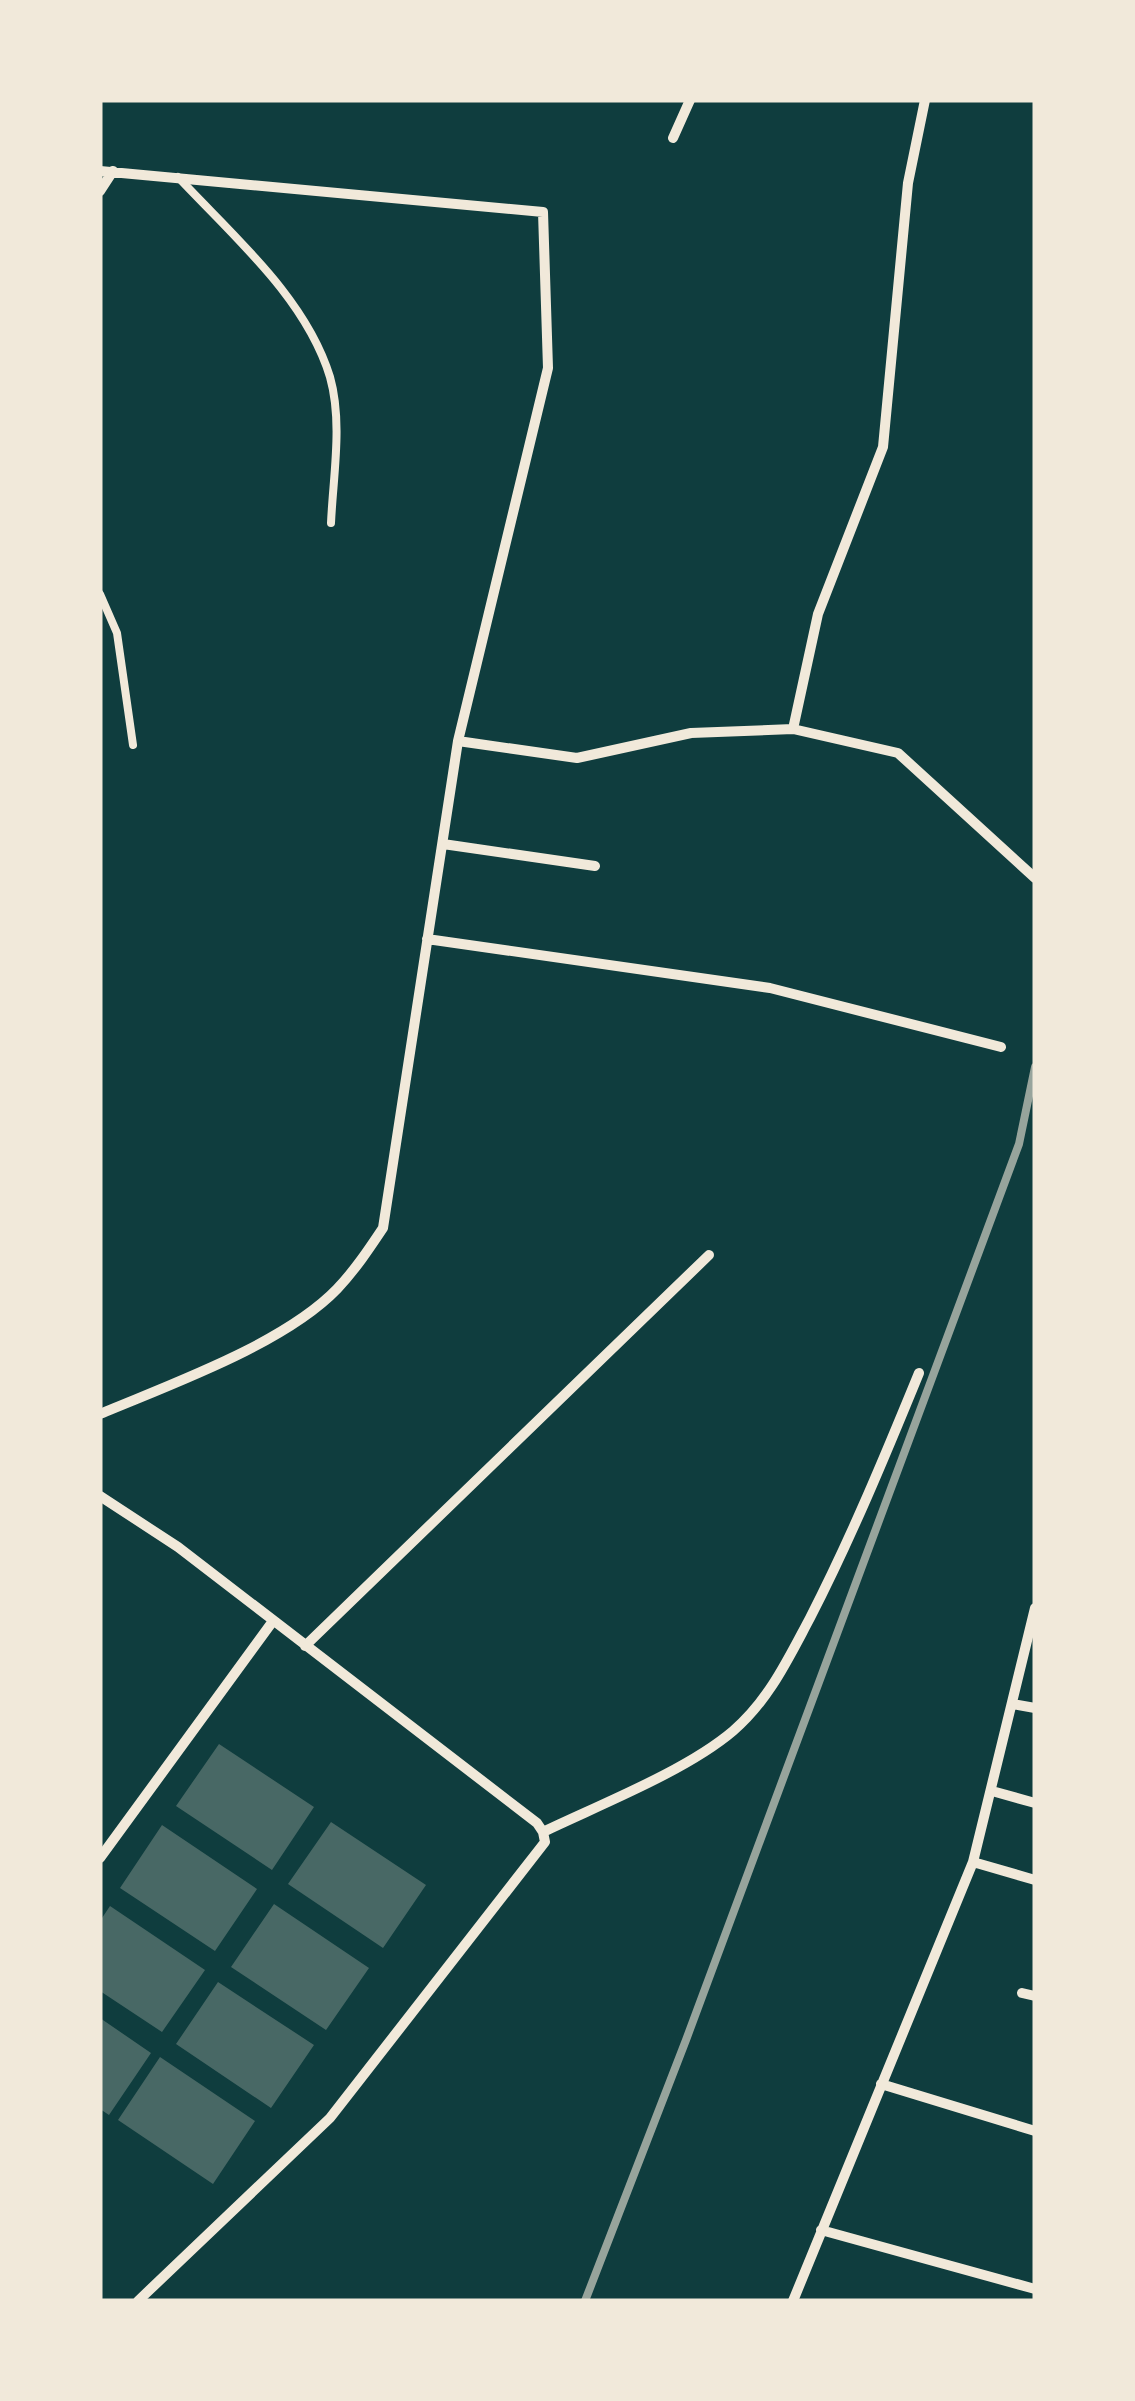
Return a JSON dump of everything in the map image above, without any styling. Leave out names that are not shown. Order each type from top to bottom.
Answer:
[{"type":"street","points":[[673,138],[690,100]]},
{"type":"street","points":[[793,729],[818,614],[883,447],[908,184],[925,100]]},
{"type":"street","points":[[100,171],[543,212],[548,368],[458,740],[384,1228],[335,1291],[297,1321],[211,1367],[100,1414]]},
{"type":"street","points":[[100,191],[113,171]]},
{"type":"street","points":[[458,740],[576,758],[690,733],[793,729],[898,753],[1035,878]]},
{"type":"street","points":[[443,844],[595,866]]},
{"type":"street","points":[[428,939],[770,988],[1001,1048]]},
{"type":"street","points":[[305,1646],[709,1255]]},
{"type":"street","points":[[543,1832],[706,1751],[756,1708],[784,1671],[848,1545],[919,1373]]},
{"type":"street","points":[[100,1496],[178,1547],[537,1823],[545,1842],[330,2118],[138,2301]]},
{"type":"street","points":[[793,2301],[973,1862],[1035,1608]]},
{"type":"street","points":[[100,1858],[273,1621]]},
{"type":"street","points":[[1012,1704],[1035,1708]]},
{"type":"street","points":[[992,1791],[1035,1803]]},
{"type":"street","points":[[973,1862],[1035,1880]]},
{"type":"street","points":[[1022,1993],[1035,1996]]},
{"type":"street","points":[[881,2084],[1035,2132]]},
{"type":"street","points":[[821,2230],[1035,2289]]},
{"type":"lane","points":[[178,177],[280,288],[313,335],[331,380],[336,418],[331,523]]},
{"type":"lane","points":[[100,594],[117,633],[134,745]]},
{"type":"building","points":[[219,1744],[314,1807],[272,1870],[176,1806]]},
{"type":"building","points":[[331,1822],[426,1885],[383,1948],[288,1884]]},
{"type":"building","points":[[162,1825],[257,1889],[215,1951],[120,1888]]},
{"type":"building","points":[[274,1904],[369,1968],[326,2030],[231,1967]]},
{"type":"building","points":[[110,1906],[205,1970],[162,2032],[100,1991],[100,1921]]},
{"type":"building","points":[[218,1982],[314,2045],[271,2108],[176,2044]]},
{"type":"building","points":[[100,2018],[151,2053],[109,2115],[100,2109]]},
{"type":"building","points":[[160,2057],[255,2121],[213,2184],[118,2120]]},
{"type":"railway","points":[[585,2301],[1019,1144],[1035,1067]]}]
